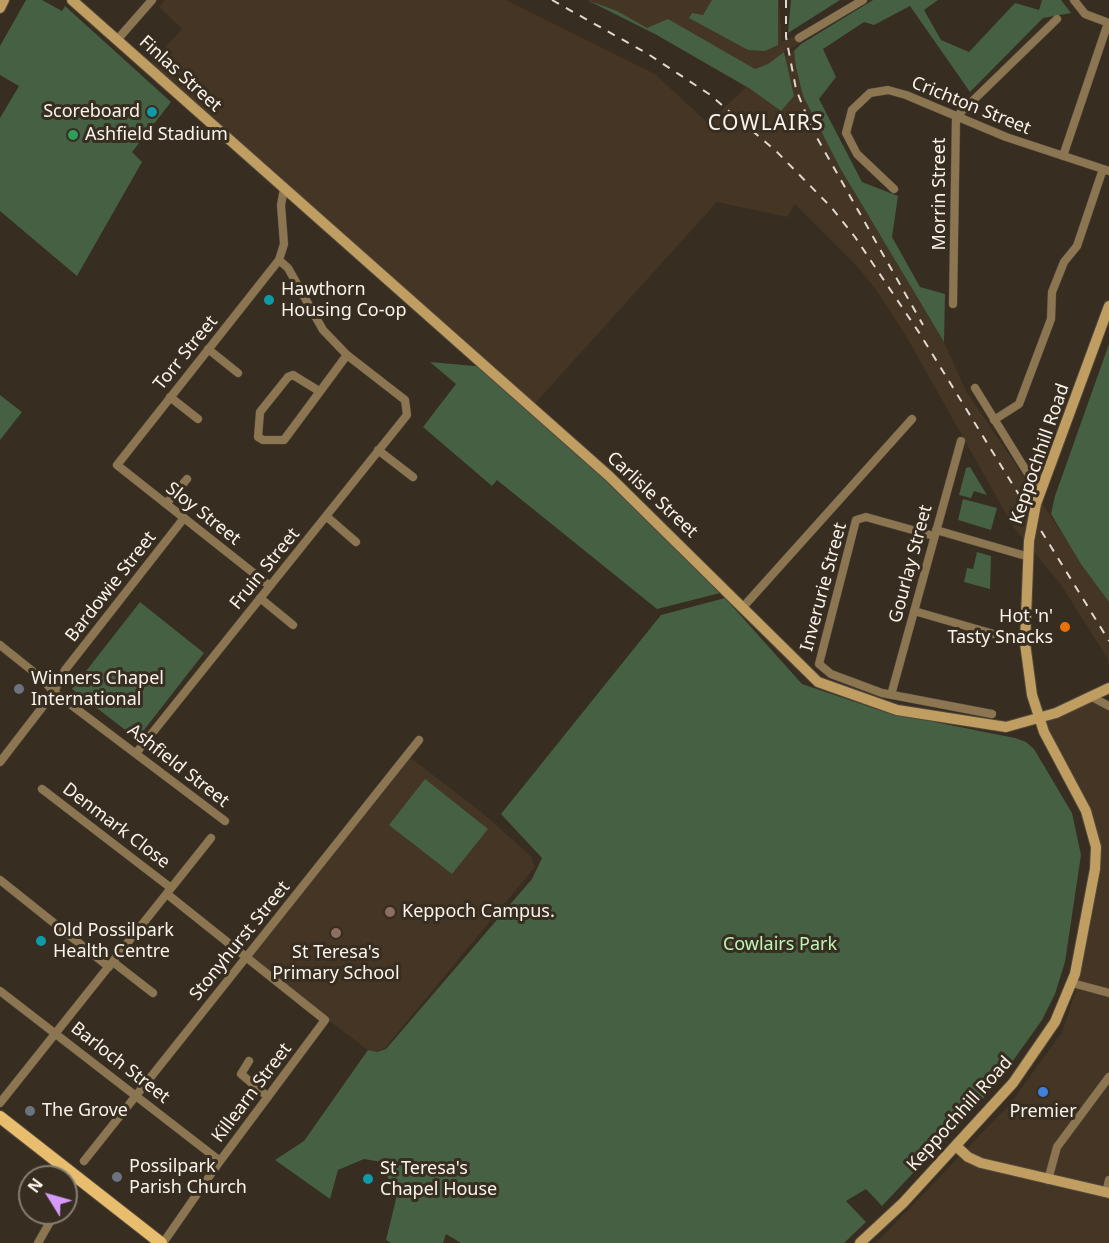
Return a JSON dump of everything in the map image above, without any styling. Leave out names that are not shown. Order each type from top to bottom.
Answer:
[{"type":"main road","points":[[0,1117],[62,1165]]},
{"type":"main road","points":[[78,1178],[162,1243]]},
{"type":"street","points":[[0,8],[4,0]]},
{"type":"street","name":"Finlas Street","points":[[72,0],[284,189]]},
{"type":"street","points":[[117,40],[152,0]]},
{"type":"street","points":[[799,38],[862,0]]},
{"type":"street","points":[[1064,156],[1109,23],[1085,14],[1074,0]]},
{"type":"street","name":"Morrin Street","points":[[953,304],[956,117],[1057,19]]},
{"type":"street","name":"Crichton Street","points":[[894,189],[857,154],[846,133],[852,110],[870,93],[888,90],[956,117],[1106,170]]},
{"type":"street","points":[[994,420],[1019,404],[1051,319],[1052,292],[1064,262],[1077,246],[1106,170]]},
{"type":"street","points":[[284,189],[281,205],[284,244],[279,260],[288,268],[323,330],[347,355],[284,440],[263,440],[258,437],[260,412],[288,376],[293,375],[319,391]]},
{"type":"street","name":"Carlisle Street","points":[[284,189],[609,476],[744,606],[808,673],[830,688],[897,710],[987,725],[1014,726],[1039,719],[1109,688]]},
{"type":"street","name":"Torr Street","points":[[117,465],[279,260]]},
{"type":"street","name":"Keppochhill Road","points":[[861,1243],[956,1146],[1028,1064],[1055,1022],[1072,983],[1095,868],[1096,847],[1083,802],[1039,719],[1030,687],[1025,643],[1026,556],[1036,504],[1109,306]]},
{"type":"street","points":[[208,349],[238,373]]},
{"type":"street","name":"Fruin Street","points":[[137,752],[406,415],[405,400],[347,355]]},
{"type":"street","points":[[976,389],[1030,477],[1043,487]]},
{"type":"street","points":[[170,397],[198,419]]},
{"type":"street","points":[[744,606],[912,419]]},
{"type":"street","name":"Gourlay Street","points":[[891,695],[961,441]]},
{"type":"street","points":[[378,450],[413,477]]},
{"type":"street","name":"Sloy Street","points":[[117,465],[270,586]]},
{"type":"street","points":[[166,504],[187,478]]},
{"type":"street","points":[[326,516],[356,542]]},
{"type":"street","name":"Inverurie Street","points":[[891,695],[831,674],[819,664],[851,535],[859,517],[935,533]]},
{"type":"street","name":"Bardowie Street","points":[[0,762],[54,692],[65,670],[184,518]]},
{"type":"street","points":[[935,533],[1026,556]]},
{"type":"street","points":[[260,598],[294,625]]},
{"type":"street","points":[[914,611],[1025,643]]},
{"type":"street","name":"Ashfield Street","points":[[0,645],[40,677],[54,692],[137,752],[225,821]]},
{"type":"street","points":[[891,695],[992,714]]},
{"type":"street","points":[[1090,696],[1109,706]]},
{"type":"street","name":"Stonyhurst Street","points":[[84,1161],[419,740]]},
{"type":"street","name":"Denmark Close","points":[[42,789],[169,891],[246,958],[325,1020]]},
{"type":"street","points":[[0,1103],[211,838]]},
{"type":"street","points":[[0,879],[111,964],[153,993]]},
{"type":"street","points":[[1072,983],[1109,993]]},
{"type":"street","name":"Barloch Street","points":[[0,991],[56,1032],[219,1161]]},
{"type":"street","name":"Killearn Street","points":[[162,1243],[219,1161],[325,1020]]},
{"type":"street","points":[[249,1061],[241,1074],[268,1097]]},
{"type":"street","points":[[1048,1180],[1057,1147],[1109,1077]]},
{"type":"street","points":[[956,1146],[968,1157],[981,1163],[1048,1180],[1108,1193],[1109,1180]]},
{"type":"street","points":[[38,1243],[48,1225]]},
{"type":"shaded area","points":[[165,0],[506,0],[655,74],[708,123],[746,87],[655,34],[587,0],[779,0],[782,42],[800,34],[804,41],[784,52],[785,57],[801,44],[794,51],[803,96],[840,168],[944,342],[966,391],[1109,602],[1109,666],[1106,656],[1061,585],[1014,528],[906,336],[877,291],[856,265],[795,204],[787,217],[717,202],[531,408],[234,144],[151,62],[182,29],[159,7]]},
{"type":"shaded area","points":[[1090,696],[1109,706],[1109,1243],[876,1243],[1010,1104],[1062,1032],[1077,987],[1094,838],[1039,719]]},
{"type":"shaded area","name":"Keppoch Campus.","points":[[407,755],[480,811],[531,856],[535,867],[385,1048],[377,1052],[368,1050],[246,958]]},
{"type":"green space","name":"Ashfield Stadium","points":[[26,0],[42,0],[62,11],[65,6],[171,102],[132,152],[142,162],[77,276],[0,211],[0,118],[19,86],[0,75],[0,46]]},
{"type":"green space","points":[[587,0],[617,11],[647,28],[668,19],[755,69],[768,64],[784,52],[794,96],[781,111],[749,88],[655,34]]},
{"type":"green space","points":[[712,0],[778,0],[778,45],[765,51],[748,50],[689,18],[692,13],[703,15]]},
{"type":"green space","points":[[791,0],[840,0],[788,33]]},
{"type":"green space","points":[[873,0],[938,0],[924,10],[941,40],[969,52],[1015,3],[1039,10],[1042,0],[1061,0],[1071,13],[1043,18],[970,92],[910,6],[874,25],[864,22],[823,49],[836,77],[819,99],[862,182],[898,196],[892,237],[920,287],[945,294],[944,342],[840,168],[803,96],[796,67],[794,51],[801,44]]},
{"type":"green space","points":[[1109,344],[1109,602],[1081,564],[1051,514],[1055,496]]},
{"type":"green space","points":[[430,362],[485,367],[728,591],[657,609],[497,480],[492,486],[423,427],[456,384]]},
{"type":"green space","points":[[0,395],[22,412],[0,440]]},
{"type":"green space","points":[[970,467],[987,495],[974,491],[971,498],[959,495],[966,468]]},
{"type":"green space","points":[[963,499],[997,508],[991,530],[958,520]]},
{"type":"green space","points":[[977,552],[991,556],[990,589],[964,582],[967,568],[973,569]]},
{"type":"green space","name":"Cowlairs Park","points":[[725,598],[802,684],[885,712],[1015,738],[1026,742],[1034,749],[1072,813],[1081,855],[1065,962],[1055,994],[1042,1020],[995,1086],[882,1206],[866,1189],[846,1201],[866,1222],[844,1243],[461,1243],[446,1234],[443,1243],[391,1243],[386,1240],[396,1199],[382,1162],[364,1159],[338,1170],[330,1199],[275,1160],[304,1141],[368,1050],[377,1052],[386,1049],[532,879],[542,858],[501,814],[661,615]]},
{"type":"green space","points":[[140,602],[204,653],[137,739],[72,689]]},
{"type":"green space","points":[[425,779],[488,829],[452,874],[389,825]]},
{"type":"railway","points":[[552,0],[648,54],[709,94],[776,151],[831,207],[855,237],[920,334],[1109,641]]},
{"type":"railway","points":[[786,0],[786,37],[796,89],[812,129],[923,325]]},
{"type":"place","name":"Scoreboard","points":[[152,112]]},
{"type":"place","name":"Ashfield Stadium","points":[[73,135]]},
{"type":"place","name":"Hawthorn Housing Co-op","points":[[269,300]]},
{"type":"place","name":"Hot 'n' Tasty Snacks","points":[[1065,627]]},
{"type":"place","name":"Winners Chapel International","points":[[19,689]]},
{"type":"place","name":"Keppoch Campus.","points":[[390,912]]},
{"type":"place","name":"St Teresa's Primary School","points":[[336,933]]},
{"type":"place","name":"Old Possilpark Health Centre","points":[[41,941]]},
{"type":"place","name":"Premier","points":[[1043,1092]]},
{"type":"place","name":"The Grove","points":[[30,1111]]},
{"type":"place","name":"Possilpark Parish Church","points":[[117,1177]]},
{"type":"place","name":"St Teresa's Chapel House","points":[[368,1179]]},
{"type":"district","name":"COWLAIRS","points":[[766,124]]}]
